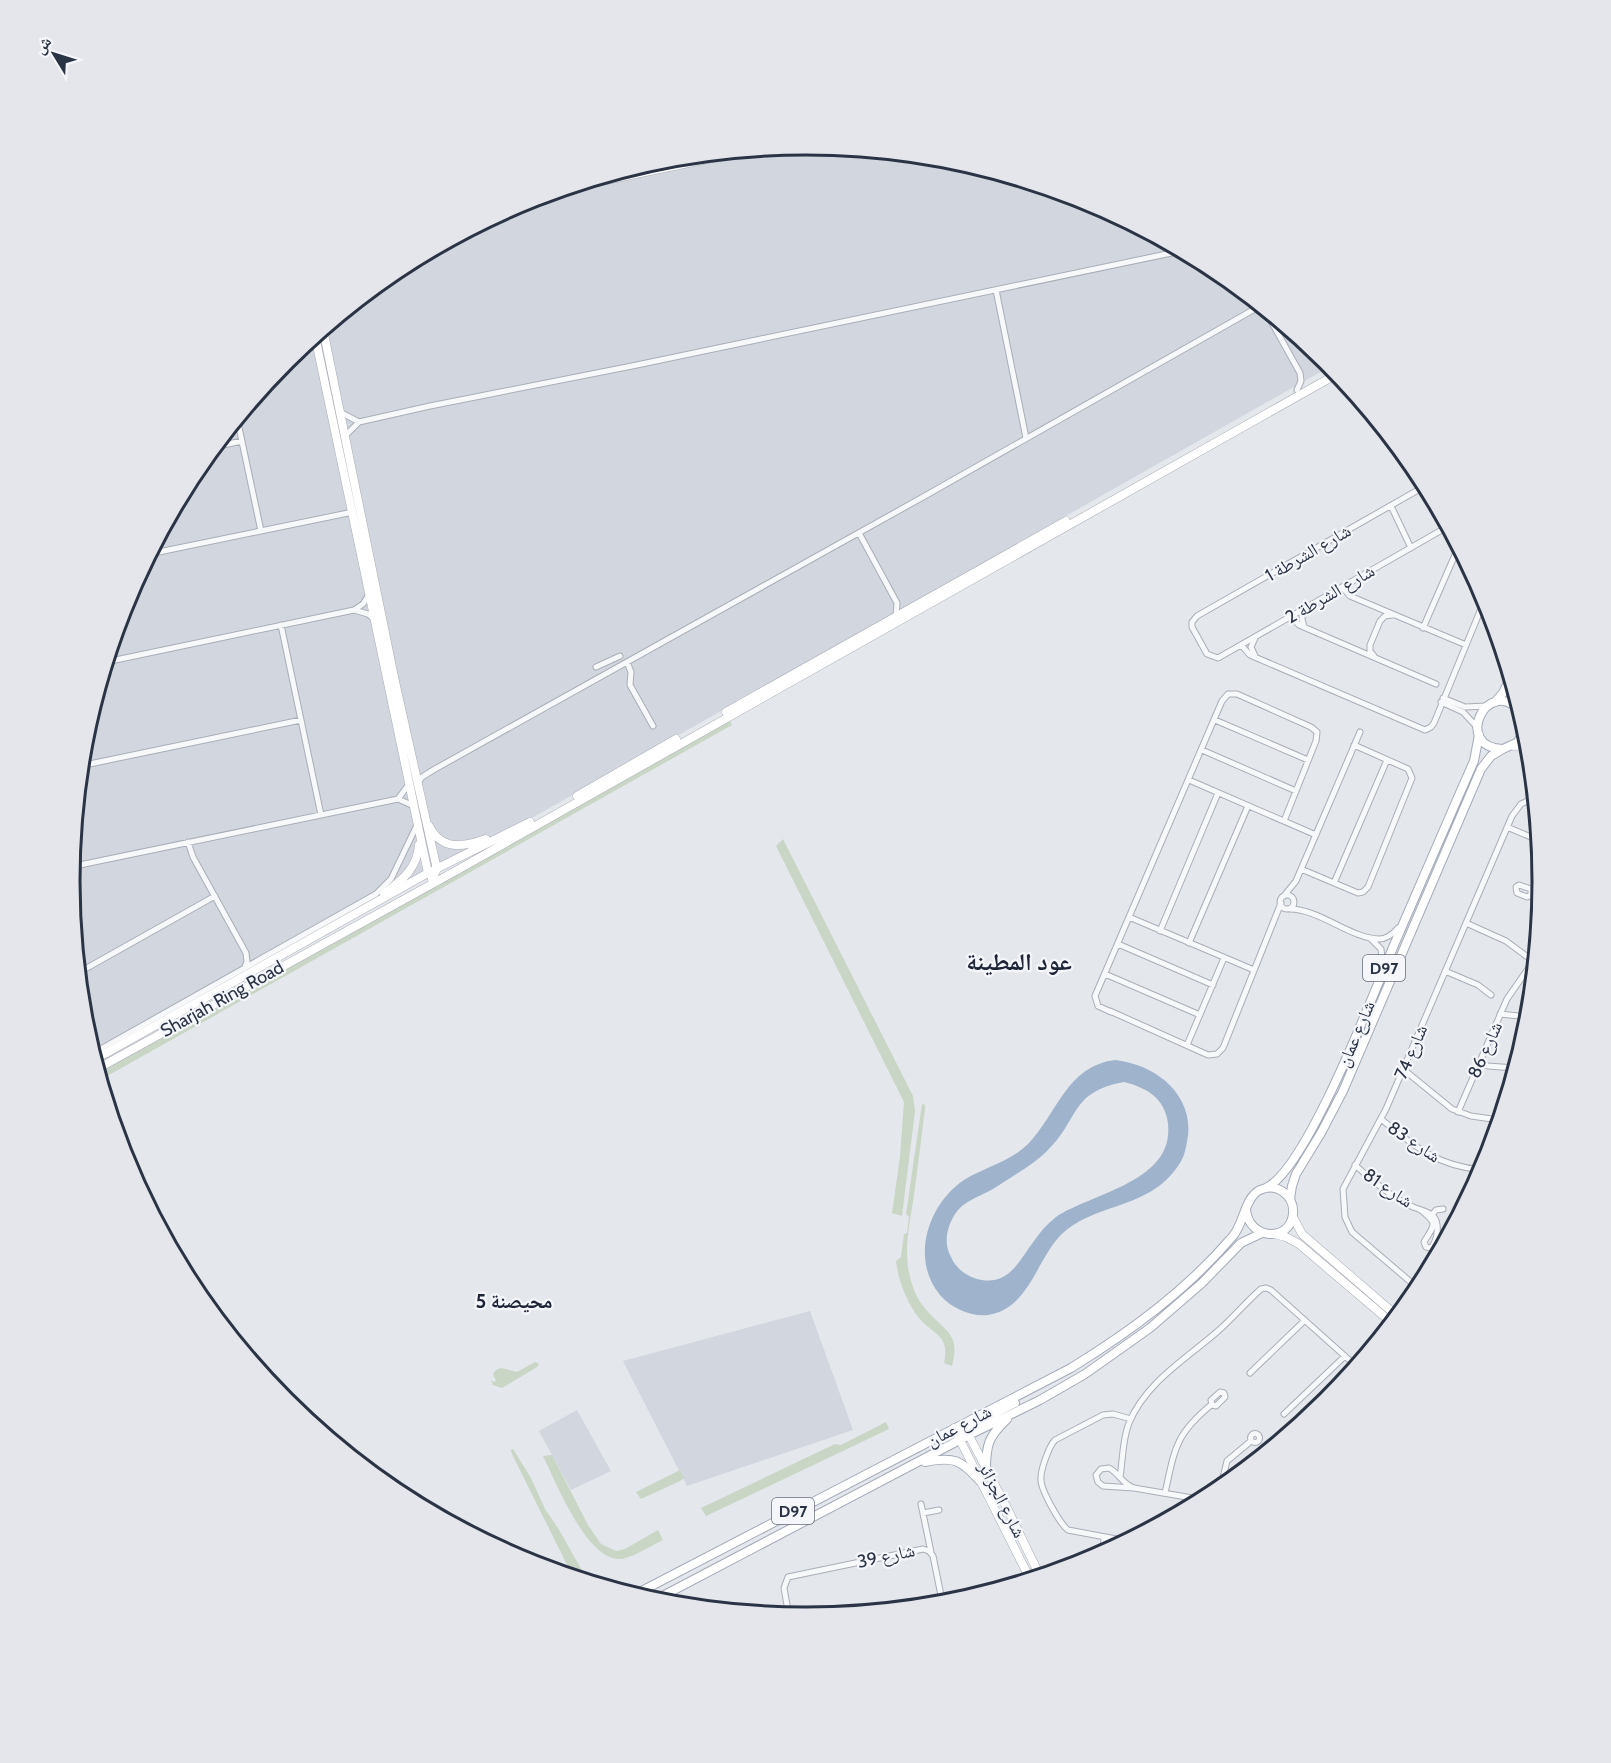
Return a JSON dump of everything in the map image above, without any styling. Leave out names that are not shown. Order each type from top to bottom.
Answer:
[{"type":"main road","points":[[1491,704],[1505,688]]},
{"type":"main road","points":[[1491,704],[1506,702],[1509,704]]},
{"type":"main road","name":"شارع عمان","points":[[1266,1188],[1274,1184],[1282,1174],[1322,1110],[1348,1056],[1474,761],[1480,713],[1491,704]]},
{"type":"main road","points":[[1478,731],[1486,745],[1503,749],[1514,746],[1518,742]]},
{"type":"main road","name":"شارع عمان","points":[[1290,1199],[1293,1179],[1343,1091],[1481,769],[1491,756],[1503,749]]},
{"type":"main road","points":[[1266,1188],[1277,1188],[1290,1199],[1293,1205],[1293,1217],[1288,1227],[1274,1234],[1262,1233],[1256,1230],[1249,1221],[1246,1209],[1255,1193],[1266,1188]]},
{"type":"main road","name":"شارع عمان","points":[[666,1594],[913,1465],[961,1431],[1096,1352],[1162,1305],[1196,1275],[1234,1235],[1241,1225],[1246,1209]]},
{"type":"main road","name":"شارع عمان","points":[[645,1589],[961,1431],[1013,1413],[1065,1386],[1128,1345],[1192,1292],[1241,1243],[1262,1233]]},
{"type":"main road","points":[[986,1469],[989,1440],[994,1431],[1013,1413]]},
{"type":"main road","points":[[893,1475],[902,1466],[961,1431]]},
{"type":"main road","points":[[913,1465],[941,1459],[954,1460],[965,1465],[980,1481]]},
{"type":"street","points":[[344,437],[359,422],[1169,254]]},
{"type":"street","points":[[996,290],[1026,438]]},
{"type":"street","points":[[418,783],[422,777],[435,769],[1252,310]]},
{"type":"street","points":[[1276,330],[1299,369],[1301,381],[1297,390]]},
{"type":"street","points":[[325,338],[418,783],[421,824],[419,851],[410,872],[346,925]]},
{"type":"street","points":[[317,345],[409,784],[433,874]]},
{"type":"street","points":[[101,1056],[346,925],[1325,374]]},
{"type":"street","points":[[346,925],[382,912],[1329,379]]},
{"type":"street","points":[[340,412],[359,422]]},
{"type":"street","points":[[239,429],[261,531]]},
{"type":"street","points":[[227,444],[242,441]]},
{"type":"street","name":"شارع الشرطة 1","points":[[1213,658],[1207,654],[1192,627],[1192,622],[1197,616],[1417,491]]},
{"type":"street","points":[[1388,507],[1412,548]]},
{"type":"street","points":[[158,552],[353,512]]},
{"type":"street","name":"شارع الشرطة 2","points":[[1213,658],[1218,658],[1442,532]]},
{"type":"street","points":[[859,533],[897,603],[896,616]]},
{"type":"street","points":[[1423,628],[1455,556]]},
{"type":"street","points":[[1353,597],[1356,579]]},
{"type":"street","points":[[1344,586],[1353,597]]},
{"type":"street","points":[[114,660],[354,610],[363,604],[370,592]]},
{"type":"street","points":[[1331,594],[1353,597],[1465,646]]},
{"type":"street","points":[[897,603],[912,607]]},
{"type":"street","points":[[1301,626],[1303,609]]},
{"type":"street","points":[[354,610],[368,614],[375,620]]},
{"type":"street","points":[[1436,715],[1479,612]]},
{"type":"street","points":[[1293,615],[1301,626]]},
{"type":"street","points":[[1375,658],[1370,651],[1370,644],[1381,619],[1392,615]]},
{"type":"street","points":[[1282,621],[1301,626],[1436,684]]},
{"type":"street","points":[[281,625],[321,815]]},
{"type":"street","points":[[1252,656],[1251,646],[1257,636]]},
{"type":"street","points":[[1243,644],[1252,656]]},
{"type":"street","points":[[1232,650],[1252,656],[1414,725],[1427,726],[1445,708],[1455,706],[1473,708],[1491,704]]},
{"type":"street","points":[[596,667],[620,656]]},
{"type":"street","points":[[627,662],[631,672],[630,685],[653,726]]},
{"type":"street","points":[[604,663],[609,672]]},
{"type":"street","points":[[1448,687],[1455,706]]},
{"type":"street","points":[[1284,821],[1316,741],[1317,732],[1315,729],[1243,697],[1230,697],[1220,707],[1105,974],[1099,988],[1099,1002],[1111,1012],[1201,1051],[1214,1052],[1224,1043],[1284,896],[1296,881],[1360,732]]},
{"type":"street","points":[[1442,700],[1467,715],[1478,731]]},
{"type":"street","points":[[89,764],[301,720]]},
{"type":"street","points":[[1215,720],[1308,760]]},
{"type":"street","points":[[1301,869],[1358,893],[1365,891],[1369,885],[1412,780],[1408,769],[1354,745]]},
{"type":"street","points":[[1514,746],[1519,746]]},
{"type":"street","points":[[1202,750],[1296,791]]},
{"type":"street","points":[[1334,883],[1387,760]]},
{"type":"street","points":[[414,767],[424,772],[435,769]]},
{"type":"street","points":[[1189,780],[1316,835]]},
{"type":"street","points":[[398,799],[409,784]]},
{"type":"street","points":[[1160,931],[1218,793]]},
{"type":"street","points":[[80,865],[398,799],[416,807]]},
{"type":"street","name":"شارع 74","points":[[1411,1282],[1355,1235],[1344,1213],[1342,1192],[1381,1119],[1507,827],[1518,807],[1527,802]]},
{"type":"street","points":[[1189,943],[1248,806]]},
{"type":"street","points":[[421,824],[447,844],[454,846],[507,834]]},
{"type":"street","points":[[99,1050],[260,961],[381,890],[395,872],[421,824]]},
{"type":"street","points":[[1507,827],[1530,837]]},
{"type":"street","points":[[433,874],[525,831]]},
{"type":"street","points":[[188,842],[193,857],[246,953],[247,962],[244,969]]},
{"type":"street","points":[[1274,922],[1293,906],[1296,881]]},
{"type":"street","points":[[85,969],[215,896]]},
{"type":"street","points":[[1284,896],[1289,896],[1307,911]]},
{"type":"street","points":[[1281,903],[1282,907],[1307,911],[1378,939],[1388,937],[1405,919]]},
{"type":"street","points":[[1130,917],[1254,970]]},
{"type":"street","points":[[1466,923],[1506,940],[1527,955]]},
{"type":"street","name":"Sharjah Ring Road","points":[[103,1065],[346,925]]},
{"type":"street","points":[[1369,937],[1381,949],[1383,971]]},
{"type":"street","points":[[1118,944],[1213,985]]},
{"type":"street","points":[[246,953],[260,961]]},
{"type":"street","points":[[1187,1045],[1224,958]]},
{"type":"street","points":[[1445,971],[1478,985],[1491,995]]},
{"type":"street","name":"شارع 86","points":[[1458,1112],[1500,1014],[1525,972]]},
{"type":"street","points":[[1105,974],[1200,1015]]},
{"type":"street","points":[[1500,1014],[1519,1016]]},
{"type":"street","points":[[1479,1062],[1488,1066],[1507,1067]]},
{"type":"street","points":[[1403,1069],[1447,1106],[1471,1116],[1492,1118]]},
{"type":"street","name":"شارع 83","points":[[1381,1119],[1414,1146],[1433,1158],[1472,1169]]},
{"type":"street","name":"شارع 81","points":[[1355,1165],[1392,1196],[1432,1215],[1437,1225],[1434,1244]]},
{"type":"street","points":[[1432,1215],[1436,1210],[1443,1209]]},
{"type":"street","name":"شارع 81","points":[[1421,1210],[1434,1226],[1425,1240],[1425,1245],[1428,1249],[1433,1246]]},
{"type":"street","points":[[1293,1217],[1302,1234],[1390,1310]]},
{"type":"street","name":"شارع 81","points":[[1431,1231],[1434,1233],[1434,1244]]},
{"type":"street","points":[[1274,1234],[1299,1244],[1385,1317]]},
{"type":"street","points":[[1189,1497],[1134,1488],[1103,1486],[1098,1482],[1096,1476],[1103,1468],[1111,1469],[1117,1466],[1131,1419],[1153,1386],[1253,1298],[1266,1292],[1278,1298],[1350,1361]]},
{"type":"street","points":[[1250,1372],[1304,1321]]},
{"type":"street","points":[[1284,1414],[1345,1356]]},
{"type":"street","points":[[1168,1494],[1171,1468],[1178,1443],[1193,1420],[1211,1404]]},
{"type":"street","points":[[1113,1539],[1074,1532],[1065,1528],[1042,1486],[1041,1475],[1050,1446],[1055,1440],[1103,1415],[1113,1414],[1131,1419]]},
{"type":"street","name":"شارع الجزائر","points":[[961,1431],[986,1469],[1037,1570]]},
{"type":"street","name":"شارع الجزائر","points":[[961,1431],[980,1481],[1027,1573]]},
{"type":"street","points":[[1224,1474],[1229,1459],[1251,1441]]},
{"type":"street","points":[[1120,1478],[1121,1457]]},
{"type":"street","points":[[1111,1469],[1126,1485],[1134,1488]]},
{"type":"street","points":[[921,1504],[931,1552]]},
{"type":"street","points":[[923,1513],[939,1510]]},
{"type":"street","points":[[1106,1542],[1107,1538]]},
{"type":"street","points":[[923,1549],[929,1540]]},
{"type":"street","name":"شارع 39","points":[[787,1607],[784,1588],[788,1577],[923,1549],[931,1552],[941,1595]]},
{"type":"shaded area","points":[[806,155],[853,157],[947,169],[1039,194],[1127,230],[1209,278],[1284,336],[1322,371],[102,1061],[93,1023],[81,929],[81,834],[93,740],[118,648],[154,560],[202,478],[260,403],[292,368],[322,341],[420,811],[328,335],[402,278],[484,230],[572,194],[618,180],[664,169],[711,162]]},
{"type":"shaded area","points":[[810,1311],[853,1430],[687,1486],[623,1361]]},
{"type":"shaded area","points":[[577,1410],[611,1471],[571,1490],[539,1431]]},
{"type":"green space","points":[[729,719],[732,725],[106,1076],[104,1070]]},
{"type":"green space","points":[[783,839],[913,1096],[915,1111],[902,1216],[892,1213],[900,1157],[904,1102],[776,846]]},
{"type":"green space","points":[[922,1104],[925,1105],[925,1109],[908,1236],[908,1267],[919,1301],[951,1335],[954,1347],[952,1366],[944,1363],[943,1341],[919,1318],[907,1298],[896,1261],[901,1257],[904,1234],[907,1233],[909,1217],[906,1214]]},
{"type":"green space","points":[[535,1362],[539,1364],[537,1367],[502,1388],[493,1385],[491,1380],[496,1381],[493,1374],[498,1369],[504,1368],[517,1372]]},
{"type":"green space","points":[[886,1422],[889,1429],[706,1516],[701,1508],[835,1444],[841,1445]]},
{"type":"green space","points":[[513,1449],[531,1478],[545,1509],[583,1572],[568,1568],[511,1450]]},
{"type":"green space","points":[[552,1455],[588,1525],[601,1544],[616,1551],[625,1549],[658,1530],[663,1540],[621,1559],[608,1557],[596,1548],[564,1501],[543,1456]]},
{"type":"green space","points":[[680,1470],[684,1478],[680,1481],[641,1499],[636,1492]]},
{"type":"water","points":[[1115,1060],[1130,1063],[1157,1074],[1168,1083],[1184,1107],[1188,1121],[1187,1144],[1180,1163],[1166,1181],[1151,1191],[1087,1217],[1072,1226],[1051,1247],[1030,1283],[1013,1304],[1002,1311],[988,1315],[975,1315],[956,1308],[940,1295],[931,1281],[926,1265],[927,1233],[941,1203],[951,1190],[964,1180],[1013,1156],[1027,1145],[1074,1082],[1098,1064]],"holes":[[[1124,1082],[1151,1094],[1165,1110],[1168,1139],[1160,1157],[1148,1170],[1131,1182],[1056,1217],[1041,1231],[1017,1265],[1004,1277],[986,1280],[974,1278],[960,1270],[947,1246],[950,1224],[958,1209],[1027,1167],[1046,1152],[1057,1140],[1084,1100],[1093,1093]]]},
{"type":"district","name":"عود المطينة","points":[[1019,962]]},
{"type":"district","name":"محيصنة 5","points":[[514,1301]]}]
